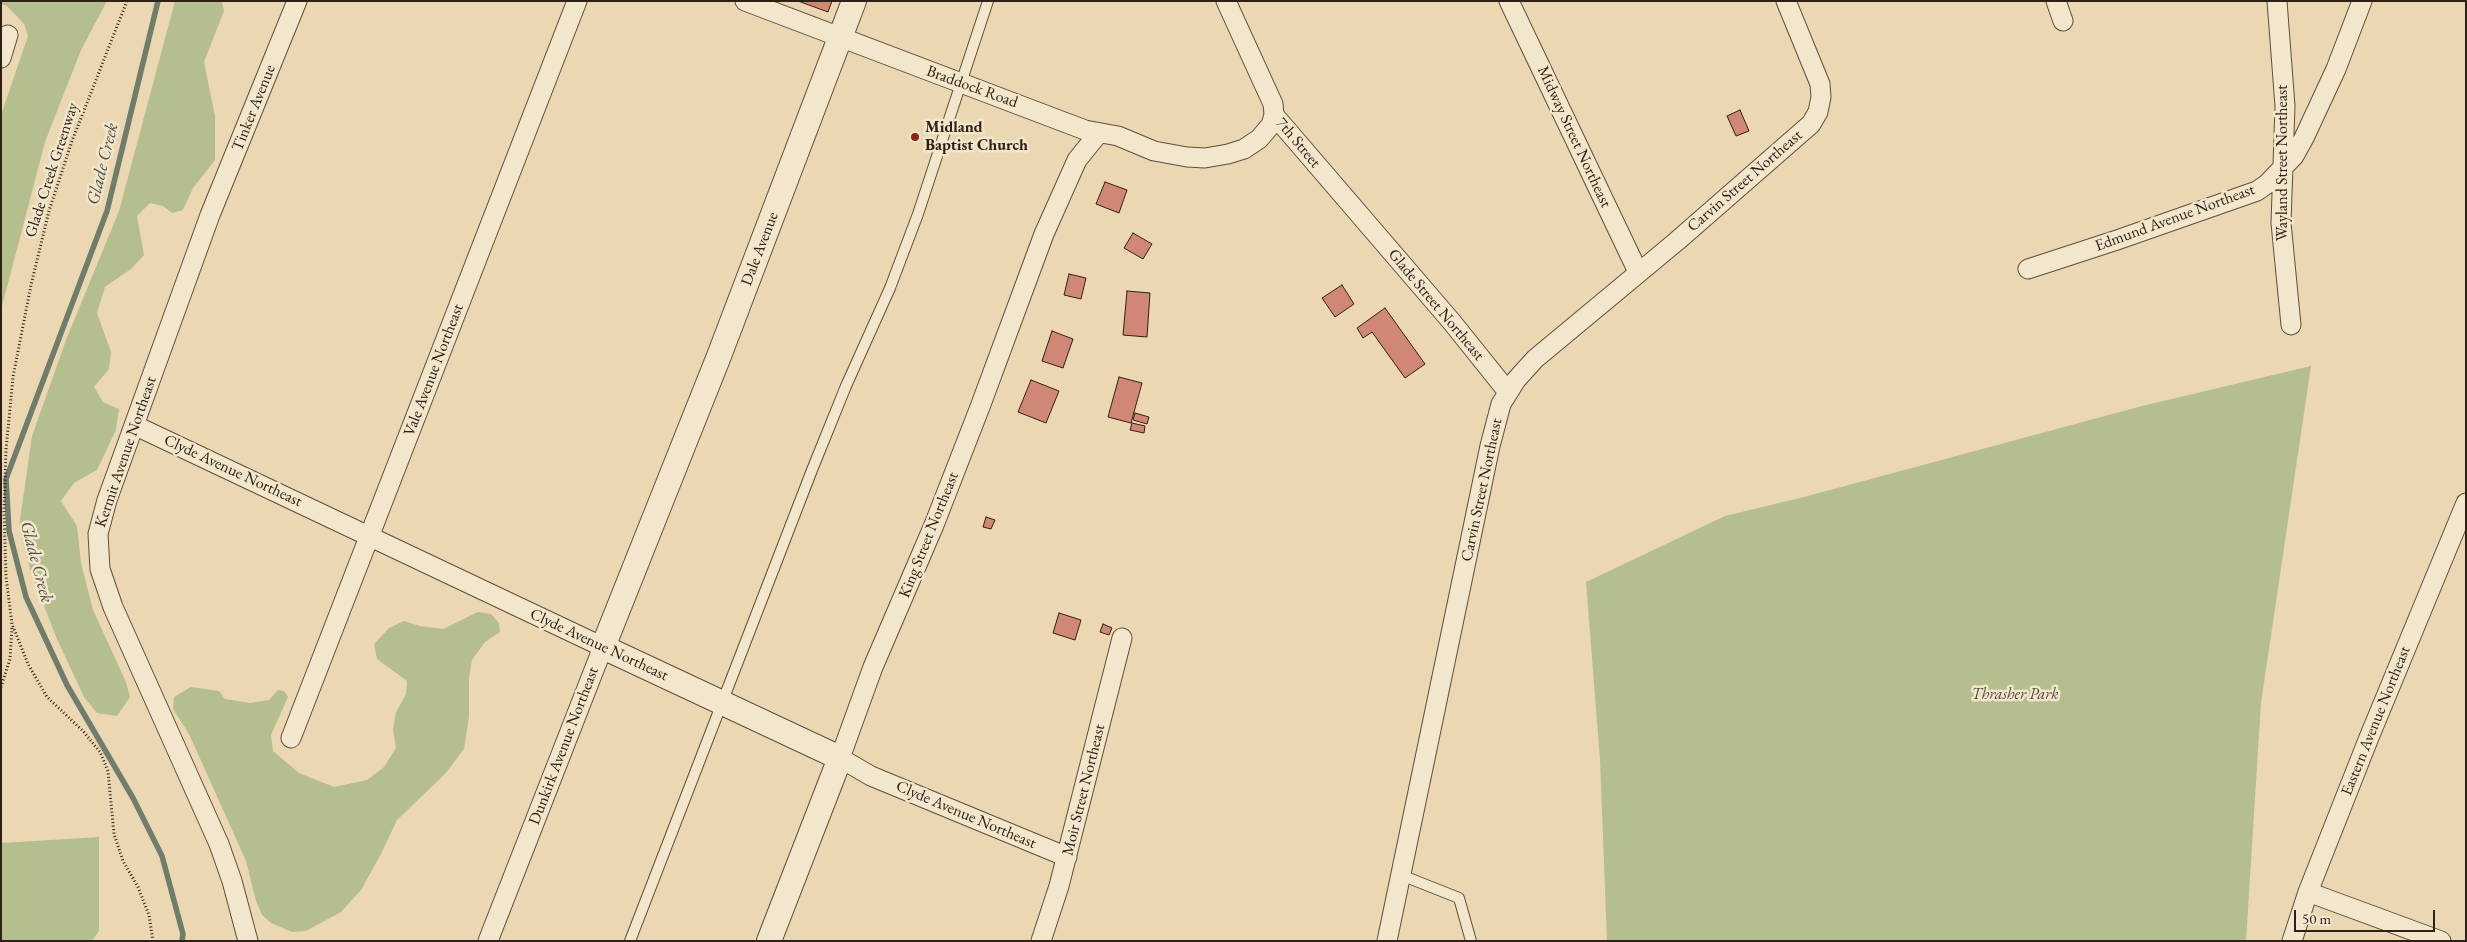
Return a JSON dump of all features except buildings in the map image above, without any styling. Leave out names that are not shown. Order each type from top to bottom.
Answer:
[{"type":"street","name":"Tinker Avenue","points":[[210,215],[297,1]]},
{"type":"street","name":"Vale Avenue Northeast","points":[[290,738],[577,1]]},
{"type":"street","name":"Braddock Road","points":[[745,1],[1098,134],[1118,136],[1154,151],[1205,158],[1244,149],[1259,139],[1271,125],[1274,115]]},
{"type":"street","name":"Dale Avenue","points":[[662,495],[718,356],[854,1]]},
{"type":"street","name":"7th Street","points":[[1226,1],[1273,104],[1274,115],[1364,220]]},
{"type":"street","name":"Midway Street Northeast","points":[[1509,1],[1638,272]]},
{"type":"street","name":"Carvin Street Northeast","points":[[1387,941],[1490,446],[1501,404],[1508,392],[1535,359],[1811,124],[1818,112],[1821,98],[1820,84],[1786,1]]},
{"type":"street","points":[[2056,1],[2064,22]]},
{"type":"street","name":"Wayland Street Northeast","points":[[2277,1],[2285,106],[2281,171],[2281,222],[2290,325]]},
{"type":"street","name":"Edmund Avenue Northeast","points":[[2028,269],[2257,190],[2281,171],[2294,156],[2304,138],[2336,69],[2362,1]]},
{"type":"street","points":[[1,58],[8,35]]},
{"type":"street","name":"King Street Northeast","points":[[769,941],[840,758],[873,666],[934,525],[980,407],[1044,234],[1077,160],[1098,134]]},
{"type":"street","name":"Kermit Avenue Northeast","points":[[210,215],[107,500],[98,534],[100,569],[113,607],[219,844],[232,881],[248,941]]},
{"type":"street","name":"Glade Street Northeast","points":[[1364,220],[1451,321],[1508,392]]},
{"type":"street","name":"Clyde Avenue Northeast","points":[[134,425],[840,758],[871,776],[1067,857]]},
{"type":"street","name":"Dunkirk Avenue Northeast","points":[[488,941],[662,495]]},
{"type":"street","name":"Eastern Avenue Northeast","points":[[2292,941],[2308,892],[2466,502]]},
{"type":"street","name":"Moir Street Northeast","points":[[1041,941],[1067,857],[1122,638]]},
{"type":"street","points":[[2308,892],[2442,941]]},
{"type":"lane","points":[[630,941],[724,703],[812,470],[846,386],[890,288],[918,214],[959,83],[988,1]]},
{"type":"lane","points":[[1401,875],[1458,898],[1471,941]]},
{"type":"path","name":"Glade Creek Greenway","points":[[127,1],[72,141],[49,210],[14,377],[6,450],[4,511],[6,577],[12,624],[28,664],[47,697],[83,731],[100,752],[108,771],[114,834],[123,861],[138,887],[149,915],[153,941]]},
{"type":"path","points":[[1,687],[10,659],[12,624]]},
{"type":"green space","points":[[1,1],[107,1],[81,50],[45,142],[1,310],[1,115],[28,36],[24,24],[7,6],[1,4]]},
{"type":"green space","points":[[175,1],[222,1],[224,11],[204,62],[215,116],[215,160],[193,188],[183,210],[172,213],[163,206],[150,203],[137,216],[144,255],[131,269],[105,287],[97,313],[111,352],[109,369],[94,387],[103,402],[119,409],[116,430],[97,470],[74,483],[61,501],[77,526],[81,563],[93,610],[126,682],[130,697],[117,716],[97,713],[84,697],[56,637],[30,569],[19,527],[32,436],[66,340],[119,211]]},
{"type":"green space","name":"Thrasher Park","points":[[2311,366],[2261,703],[2246,941],[1607,941],[1600,760],[1586,582],[1725,516],[1804,497],[2142,406]]},
{"type":"green space","points":[[478,612],[491,614],[499,623],[500,632],[485,642],[472,660],[469,677],[469,717],[464,749],[445,774],[397,820],[361,890],[341,912],[306,931],[292,932],[271,923],[262,915],[256,901],[246,861],[189,734],[173,709],[174,697],[191,687],[219,691],[225,699],[250,703],[269,700],[278,690],[284,691],[288,697],[271,735],[273,751],[299,773],[334,787],[367,780],[384,767],[396,748],[393,729],[396,712],[406,694],[407,681],[377,659],[374,644],[389,628],[404,621],[420,626],[443,629]]},
{"type":"green space","points":[[99,837],[99,931],[92,941],[1,941],[1,843]]},
{"type":"waterway","name":"Glade Creek","points":[[158,1],[107,211],[6,479],[9,531],[26,597],[67,685],[133,798],[162,856],[183,934],[182,941]]},
{"type":"place","name":"Midland Baptist Church","points":[[915,137]]}]
